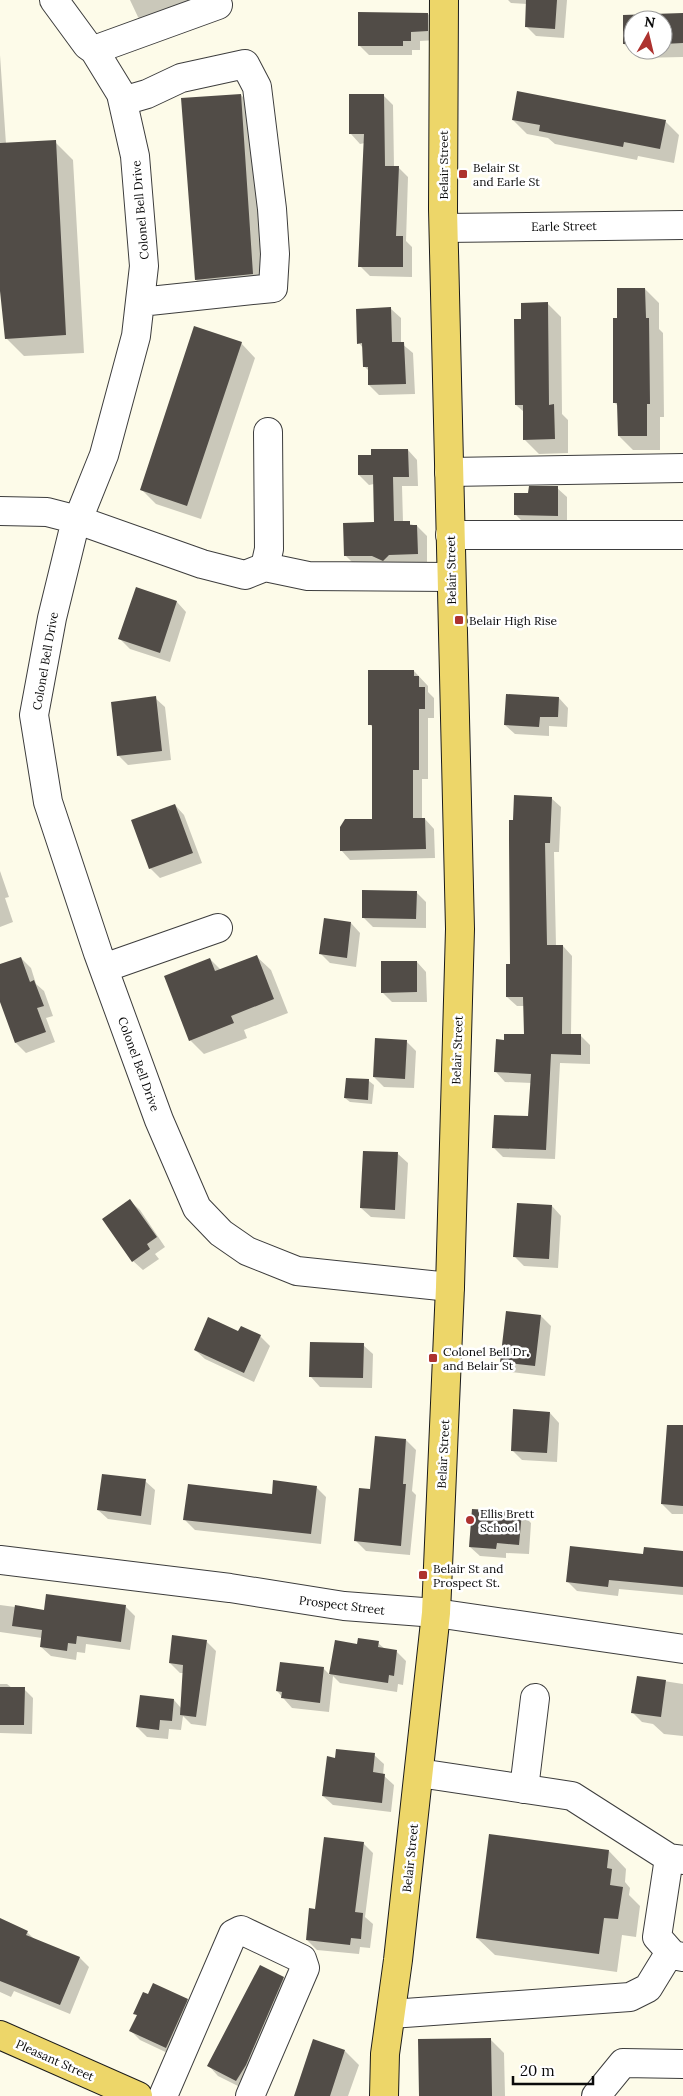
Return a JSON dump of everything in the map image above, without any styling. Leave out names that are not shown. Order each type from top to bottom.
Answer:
[{"type":"main road","name":"Belair Street","points":[[384,2096],[385,2054],[436,1613],[450,1286],[460,929],[444,228],[444,0]]},
{"type":"main road","name":"Pleasant Street","points":[[0,2036],[138,2096]]},
{"type":"street","name":"Colonel Bell Drive","points":[[54,0],[86,46],[94,50],[121,94],[135,156],[144,266],[136,336],[104,455],[78,520],[52,618],[34,715],[48,802],[104,968],[159,1120],[196,1208],[221,1233],[247,1251],[297,1271],[450,1286]]},
{"type":"street","points":[[94,50],[218,5],[215,0]]},
{"type":"street","points":[[123,101],[147,94],[181,78],[245,64],[257,87],[272,209],[275,254],[273,288],[140,302]]},
{"type":"street","name":"Earle Street","points":[[444,228],[683,225]]},
{"type":"street","points":[[265,567],[269,549],[268,432]]},
{"type":"street","points":[[449,472],[683,468]]},
{"type":"street","points":[[0,511],[47,512],[78,520],[202,564],[245,575],[265,567],[308,576],[451,577]]},
{"type":"street","points":[[450,535],[683,535]]},
{"type":"street","points":[[104,968],[218,928]]},
{"type":"street","name":"Prospect Street","points":[[0,1560],[230,1588],[344,1606],[436,1613],[683,1649]]},
{"type":"street","points":[[524,1789],[535,1698]]},
{"type":"street","points":[[391,2014],[630,1997],[648,1988],[677,1955],[658,1937],[676,1859],[572,1796],[419,1773]]},
{"type":"street","points":[[163,2096],[233,1934],[241,1930],[302,1959],[305,1968],[250,2096]]},
{"type":"street","points":[[596,2096],[623,2063],[683,2064]]},
{"type":"building","points":[[526,0],[557,0],[555,29],[525,27]]},
{"type":"building","points":[[358,12],[428,13],[428,31],[411,32],[411,41],[403,41],[403,46],[358,46]]},
{"type":"building","points":[[673,13],[683,13],[683,43],[673,44]]},
{"type":"building","points":[[517,91],[666,120],[660,149],[624,142],[623,147],[539,131],[540,125],[512,120]]},
{"type":"building","points":[[241,94],[253,274],[195,280],[181,98]]},
{"type":"building","points":[[349,94],[384,94],[385,166],[399,166],[396,236],[403,236],[403,267],[358,267],[364,134],[349,134]]},
{"type":"building","points":[[56,140],[66,335],[5,339],[0,291],[0,143]]},
{"type":"building","points":[[617,288],[645,288],[646,318],[649,318],[650,404],[647,404],[647,436],[618,436],[617,403],[613,403],[613,318],[617,318]]},
{"type":"building","points":[[548,302],[549,405],[554,404],[555,439],[523,440],[523,405],[515,405],[514,319],[521,319],[521,303]]},
{"type":"building","points":[[391,307],[392,342],[404,342],[406,384],[368,385],[368,367],[363,367],[362,343],[357,344],[356,309]]},
{"type":"building","points":[[194,326],[242,342],[187,506],[140,490]]},
{"type":"building","points":[[371,449],[408,449],[409,477],[393,477],[394,521],[410,521],[410,525],[417,525],[418,554],[389,555],[383,561],[372,556],[344,556],[343,523],[374,522],[373,475],[358,475],[358,455],[371,455]]},
{"type":"building","points":[[529,486],[558,486],[558,516],[514,515],[514,493],[528,493]]},
{"type":"building","points":[[136,587],[177,601],[160,653],[118,639]]},
{"type":"building","points":[[368,670],[414,670],[414,676],[419,676],[419,687],[425,687],[425,709],[419,709],[419,770],[413,770],[413,818],[425,818],[426,849],[340,851],[340,827],[345,819],[372,819],[372,725],[368,725]]},
{"type":"building","points":[[506,694],[559,697],[558,717],[540,717],[539,727],[504,725]]},
{"type":"building","points":[[156,696],[162,751],[117,756],[111,702]]},
{"type":"building","points":[[514,795],[552,797],[550,843],[545,843],[547,945],[563,945],[562,1034],[581,1034],[581,1055],[551,1054],[546,1150],[492,1148],[494,1115],[528,1116],[531,1074],[494,1072],[496,1039],[504,1040],[504,1034],[524,1034],[523,997],[506,997],[506,964],[510,964],[509,820],[513,820]]},
{"type":"building","points":[[175,804],[193,853],[149,869],[131,820]]},
{"type":"building","points":[[362,890],[417,891],[416,919],[362,918]]},
{"type":"building","points":[[324,918],[351,922],[347,958],[319,954]]},
{"type":"building","points":[[257,955],[274,999],[231,1016],[234,1023],[189,1041],[164,976],[210,958],[215,971]]},
{"type":"building","points":[[21,957],[30,982],[34,980],[44,1006],[37,1008],[46,1032],[15,1043],[0,1002],[0,964]]},
{"type":"building","points":[[381,961],[417,961],[417,992],[381,993]]},
{"type":"building","points":[[375,1038],[407,1040],[405,1079],[373,1077]]},
{"type":"building","points":[[346,1078],[369,1079],[368,1100],[344,1098]]},
{"type":"building","points":[[363,1151],[398,1152],[395,1210],[360,1208]]},
{"type":"building","points":[[130,1199],[157,1237],[147,1244],[150,1249],[132,1262],[102,1219]]},
{"type":"building","points":[[517,1203],[552,1205],[549,1259],[513,1257]]},
{"type":"building","points":[[506,1311],[541,1315],[535,1366],[500,1362]]},
{"type":"building","points":[[208,1317],[238,1331],[241,1326],[261,1335],[244,1373],[194,1350]]},
{"type":"building","points":[[310,1342],[364,1343],[363,1378],[309,1377]]},
{"type":"building","points":[[513,1409],[550,1412],[547,1453],[511,1451]]},
{"type":"building","points":[[667,1425],[683,1425],[683,1506],[661,1504]]},
{"type":"building","points":[[375,1436],[406,1439],[403,1484],[406,1484],[401,1546],[354,1541],[359,1488],[370,1489]]},
{"type":"building","points":[[102,1474],[146,1479],[141,1516],[97,1510]]},
{"type":"building","points":[[273,1480],[317,1486],[311,1534],[183,1520],[188,1484],[272,1494]]},
{"type":"building","points":[[472,1509],[522,1512],[519,1545],[497,1543],[496,1549],[469,1547]]},
{"type":"building","points":[[570,1546],[643,1554],[644,1547],[683,1551],[683,1587],[609,1580],[608,1587],[566,1582]]},
{"type":"building","points":[[46,1594],[126,1605],[121,1642],[77,1636],[76,1644],[68,1643],[67,1651],[40,1647],[42,1630],[12,1626],[15,1605],[44,1610]]},
{"type":"building","points":[[172,1635],[207,1640],[196,1717],[180,1715],[183,1665],[169,1663]]},
{"type":"building","points":[[358,1638],[379,1641],[378,1647],[397,1650],[394,1676],[389,1675],[388,1683],[329,1674],[335,1640],[357,1644]]},
{"type":"building","points":[[280,1662],[324,1667],[320,1703],[281,1698],[282,1692],[276,1691]]},
{"type":"building","points":[[637,1676],[666,1680],[661,1717],[631,1713]]},
{"type":"building","points":[[0,1687],[25,1687],[24,1725],[0,1725]]},
{"type":"building","points":[[140,1695],[174,1699],[172,1721],[160,1720],[159,1730],[136,1727]]},
{"type":"building","points":[[336,1749],[375,1753],[373,1772],[385,1774],[382,1803],[322,1796],[327,1756],[335,1758]]},
{"type":"building","points":[[489,1834],[609,1850],[607,1868],[612,1869],[610,1885],[623,1887],[618,1919],[604,1918],[599,1954],[476,1938]]},
{"type":"building","points":[[324,1837],[364,1842],[355,1912],[363,1913],[361,1939],[351,1938],[350,1945],[306,1940],[309,1908],[315,1909]]},
{"type":"building","points":[[0,1918],[28,1931],[26,1935],[80,1957],[60,2005],[0,1981]]},
{"type":"building","points":[[260,1965],[284,1977],[246,2065],[236,2081],[207,2066]]},
{"type":"building","points":[[153,1983],[188,1999],[166,2048],[129,2031],[137,2015],[133,2014],[143,1992],[148,1994]]},
{"type":"building","points":[[491,2038],[492,2096],[419,2096],[418,2039]]},
{"type":"building","points":[[313,2039],[345,2050],[330,2096],[294,2096]]},
{"type":"place","name":"Belair St and Earle St","points":[[463,174]]},
{"type":"place","name":"Belair High Rise","points":[[459,620]]},
{"type":"place","name":"Colonel Bell Dr. and Belair St","points":[[433,1358]]},
{"type":"place","name":"Ellis Brett School","points":[[470,1520]]},
{"type":"place","name":"Belair St and Prospect St.","points":[[423,1575]]}]
